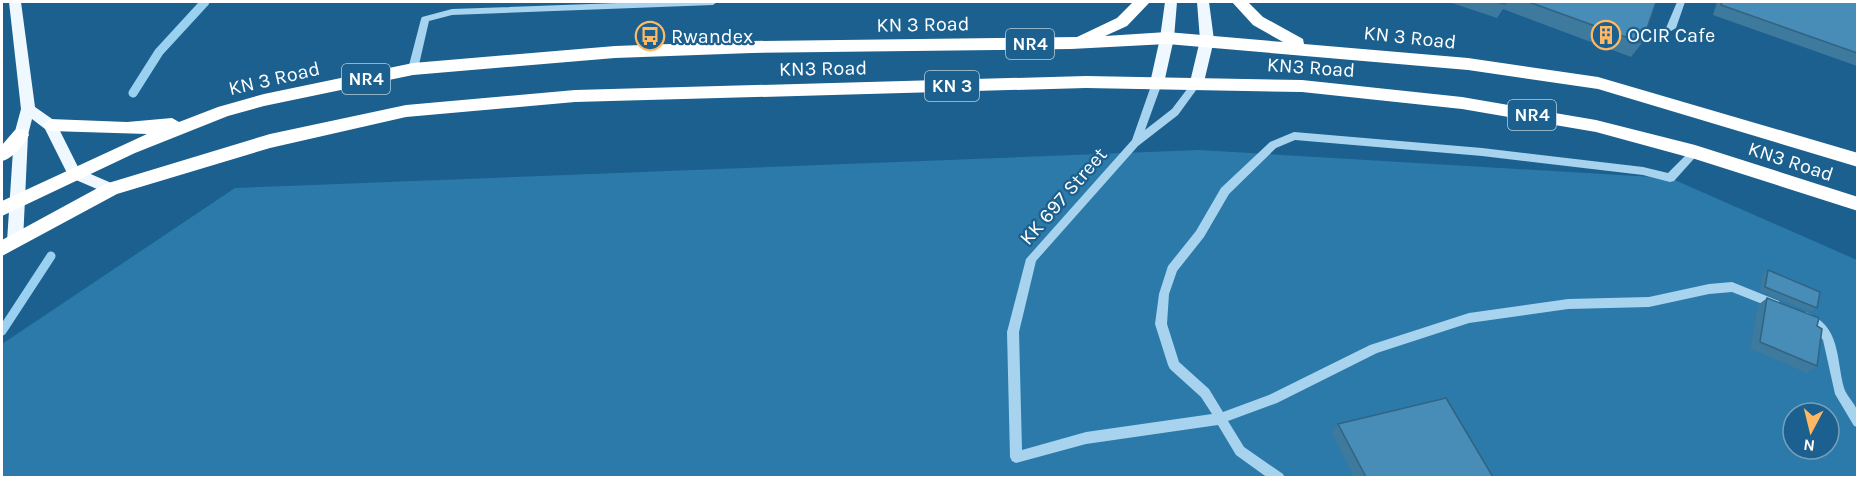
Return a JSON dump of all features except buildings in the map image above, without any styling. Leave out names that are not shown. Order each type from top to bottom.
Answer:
[{"type":"highway","points":[[1071,43],[1122,22],[1142,2]]},
{"type":"highway","points":[[1240,2],[1258,21],[1307,48]]},
{"type":"highway","name":"KN 3 Road","points":[[2,209],[129,148],[224,111],[264,100],[413,69],[649,50],[1071,43],[1167,38],[1307,48],[1468,64],[1598,83],[1857,160]]},
{"type":"highway","name":"KN3 Road","points":[[747,91],[1197,82],[1302,86],[1462,103],[1596,126],[1695,152],[1857,204]]},
{"type":"highway","name":"NR4","points":[[8,245],[111,189],[270,141],[406,111],[575,96],[747,91]]},
{"type":"highway","points":[[50,124],[160,127],[224,111]]},
{"type":"highway","points":[[2,155],[21,135]]},
{"type":"main road","points":[[8,245],[19,200],[21,135],[28,109],[15,2]]},
{"type":"main road","points":[[1156,83],[1167,38],[1171,2]]},
{"type":"main road","name":"KK 697 Street","points":[[1197,82],[1207,40],[1203,2]]},
{"type":"main road","points":[[28,109],[50,124],[74,173],[111,189]]},
{"type":"street","points":[[413,69],[425,20],[452,12],[713,2]]},
{"type":"street","points":[[1671,28],[1681,2]]},
{"type":"street","name":"KK 697 Street","points":[[1197,82],[1175,112],[1135,143],[1032,260],[1013,332],[1016,457],[1086,438],[1218,419]]},
{"type":"street","name":"KK 697 Street","points":[[1135,143],[1156,83]]},
{"type":"street","points":[[1280,477],[1240,451],[1218,419],[1205,393],[1174,365],[1161,324],[1164,294],[1172,269],[1200,234],[1225,191],[1273,145],[1294,136],[1482,152],[1642,171],[1670,178],[1695,152]]},
{"type":"street","points":[[1218,419],[1273,399],[1374,349],[1469,318],[1568,303],[1649,302],[1709,289],[1732,287],[1817,321],[1834,349],[1839,390],[1857,422]]},
{"type":"shaded area","points":[[1199,150],[1670,178],[1857,260],[1857,477],[2,478],[2,344],[235,188]]},
{"type":"waterway","points":[[133,93],[159,52],[205,2]]},
{"type":"waterway","points":[[2,331],[51,256]]},
{"type":"place","name":"OCIR Cafe","points":[[1606,35]]},
{"type":"place","name":"Rwandex","points":[[650,36]]}]
